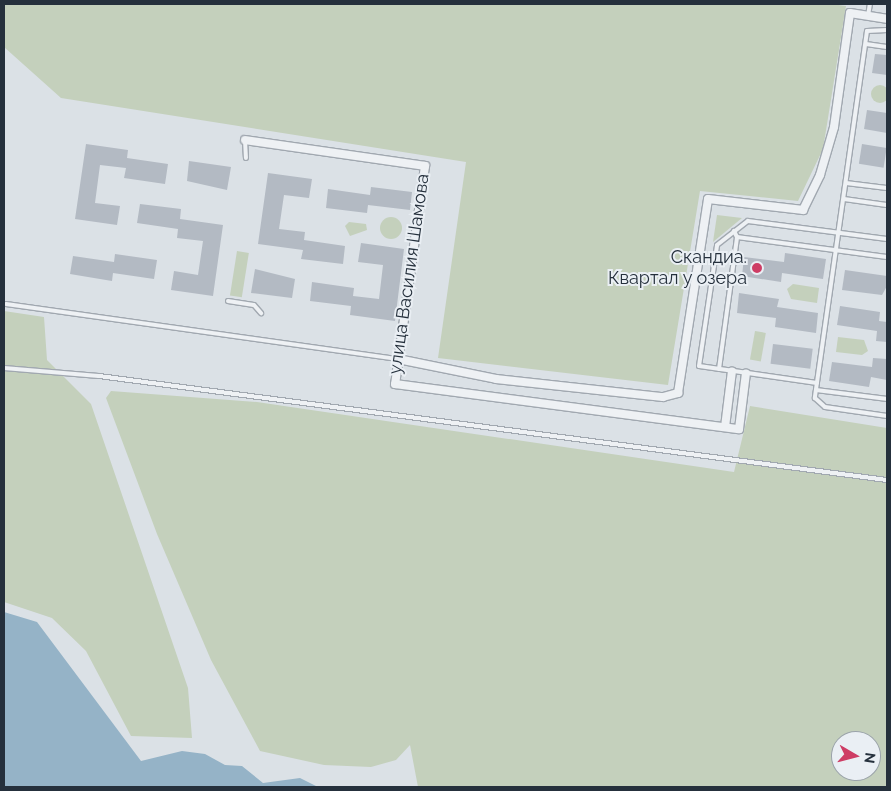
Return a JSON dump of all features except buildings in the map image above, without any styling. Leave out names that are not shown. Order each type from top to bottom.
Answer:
[{"type":"street","points":[[398,359],[496,379],[663,397],[678,393],[708,199],[803,210],[820,175],[834,127],[850,13],[887,19]]},
{"type":"street","name":"улица Василия Шамова","points":[[244,140],[425,166],[395,384],[725,427]]},
{"type":"street","points":[[732,371],[725,427],[739,429],[746,373]]},
{"type":"lane","points":[[868,16],[870,4]]},
{"type":"lane","points":[[887,30],[869,28],[816,390],[816,400],[822,406],[887,416]]},
{"type":"lane","points":[[866,44],[887,47]]},
{"type":"lane","points":[[244,140],[246,158]]},
{"type":"lane","points":[[846,183],[887,188]]},
{"type":"lane","points":[[844,199],[887,205]]},
{"type":"lane","points":[[818,383],[699,366],[716,249],[734,231],[753,221],[887,239]]},
{"type":"lane","points":[[718,369],[737,237],[734,231]]},
{"type":"lane","points":[[737,237],[887,257]]},
{"type":"lane","points":[[228,301],[254,305],[261,313]]},
{"type":"lane","points":[[6,304],[398,359]]},
{"type":"lane","points":[[4,368],[99,376],[887,480]]},
{"type":"lane","points":[[816,390],[887,399]]},
{"type":"green space","points":[[4,4],[831,4],[846,6],[823,149],[798,201],[700,191],[668,385],[438,358],[466,162],[61,98],[4,47]]},
{"type":"green space","points":[[880,85],[886,88],[889,94],[886,100],[880,103],[874,100],[871,94],[874,88]]},
{"type":"green space","points":[[717,215],[742,218],[713,242]]},
{"type":"green space","points":[[387,217],[395,217],[402,224],[402,232],[395,239],[387,239],[380,232],[380,224]]},
{"type":"green space","points":[[349,222],[366,224],[367,230],[350,236],[345,226]]},
{"type":"green space","points":[[237,251],[249,253],[242,297],[230,295]]},
{"type":"green space","points":[[793,284],[819,288],[817,303],[791,299],[787,289]]},
{"type":"green space","points":[[4,311],[44,317],[47,360],[91,404],[188,688],[192,738],[131,736],[86,651],[52,618],[4,602]]},
{"type":"green space","points":[[755,331],[766,333],[761,361],[750,360]]},
{"type":"green space","points":[[838,337],[864,340],[868,351],[862,355],[836,352]]},
{"type":"green space","points":[[111,391],[257,402],[734,472],[750,406],[887,428],[887,787],[418,787],[410,745],[396,760],[371,767],[324,765],[260,751],[211,660],[157,534],[106,398]]},
{"type":"water","points":[[4,612],[37,622],[141,761],[182,751],[205,754],[225,765],[242,766],[263,783],[300,778],[318,787],[4,787]]},
{"type":"place","name":"Скандиа. Квартал у озера","points":[[757,268]]}]
